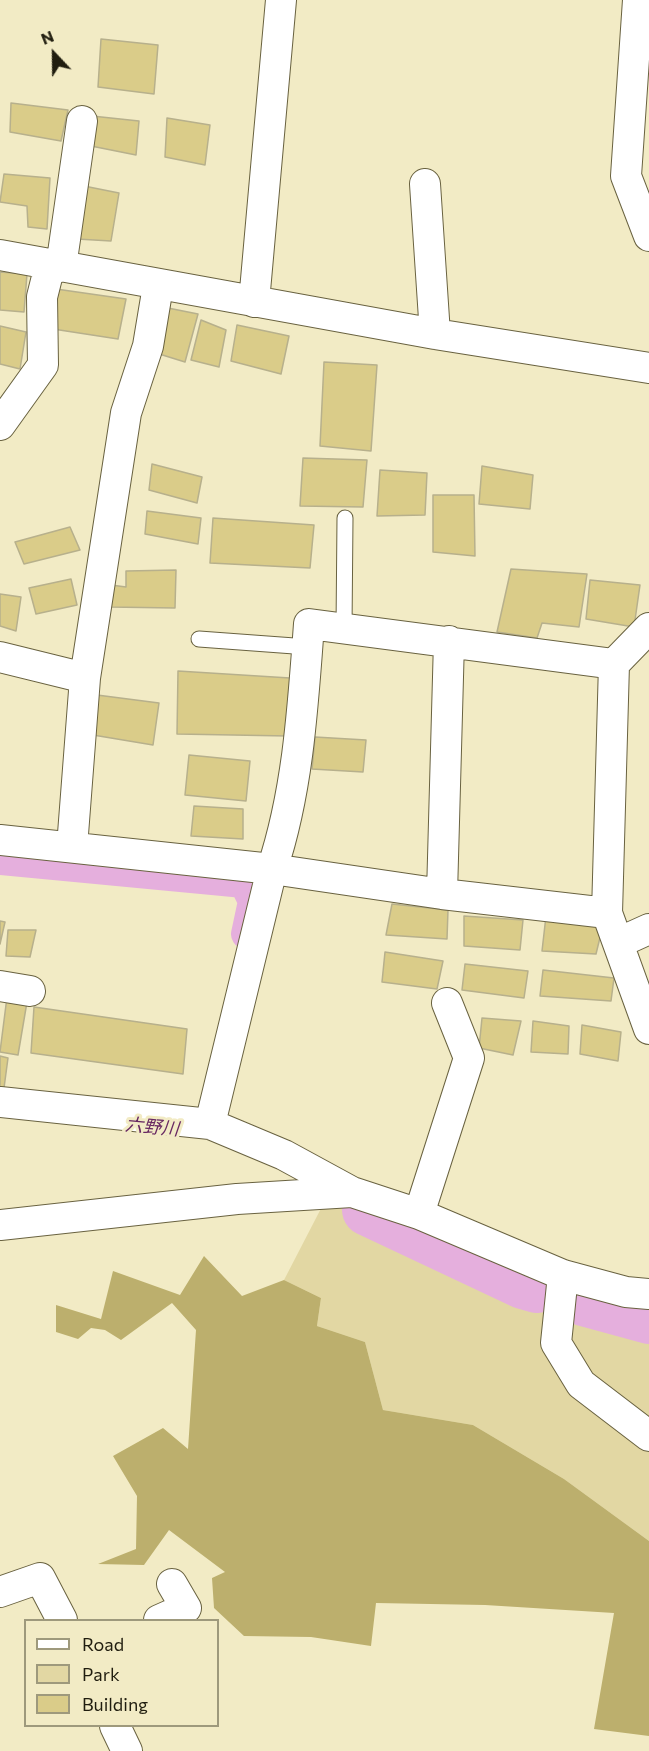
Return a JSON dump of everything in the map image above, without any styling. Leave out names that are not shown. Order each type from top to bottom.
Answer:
[{"type":"street","points":[[254,302],[281,0]]},
{"type":"street","points":[[638,0],[626,176],[649,236]]},
{"type":"street","points":[[0,425],[43,365],[42,297],[55,266],[82,121]]},
{"type":"street","points":[[425,184],[435,334]]},
{"type":"street","points":[[0,255],[158,286],[649,368]]},
{"type":"street","points":[[72,847],[86,678],[126,413],[148,346],[158,286]]},
{"type":"street","points":[[210,1125],[272,869],[283,837],[293,778],[309,624],[614,664]]},
{"type":"street","points":[[649,628],[614,664],[607,913],[649,1029]]},
{"type":"street","points":[[442,894],[449,641]]},
{"type":"street","points":[[0,657],[86,678]]},
{"type":"street","points":[[0,840],[272,869],[442,894],[607,913]]},
{"type":"street","points":[[618,943],[649,930]]},
{"type":"street","points":[[0,986],[30,991]]},
{"type":"street","points":[[419,1215],[469,1058],[447,1003]]},
{"type":"street","points":[[0,1102],[210,1125],[284,1155],[352,1192],[419,1215],[563,1275],[626,1292],[649,1294]]},
{"type":"street","points":[[0,1225],[237,1199],[352,1192]]},
{"type":"street","points":[[563,1275],[556,1343],[581,1384],[649,1436]]},
{"type":"street","points":[[0,1592],[40,1578],[61,1619]]},
{"type":"street","points":[[161,1619],[186,1608],[172,1584]]},
{"type":"street","points":[[116,1727],[127,1751]]},
{"type":"lane","points":[[344,628],[345,519]]},
{"type":"lane","points":[[199,639],[308,647]]},
{"type":"green space","points":[[329,1193],[487,1266],[558,1306],[649,1314],[649,1541],[564,1479],[473,1425],[383,1410],[365,1342],[317,1326],[321,1298],[284,1280]]},
{"type":"shaded area","points":[[204,1256],[242,1296],[284,1280],[321,1298],[317,1326],[365,1342],[383,1410],[473,1425],[564,1479],[649,1541],[649,1736],[594,1729],[614,1613],[485,1605],[376,1603],[371,1646],[311,1637],[244,1636],[214,1608],[212,1578],[225,1572],[169,1530],[144,1565],[98,1564],[136,1549],[137,1496],[113,1456],[163,1428],[188,1449],[196,1330],[172,1303],[121,1340],[105,1330],[91,1328],[78,1339],[56,1332],[56,1305],[101,1319],[113,1271],[180,1295]]},
{"type":"building","points":[[101,39],[158,45],[154,94],[98,87]]},
{"type":"building","points":[[11,103],[68,110],[61,141],[10,132]]},
{"type":"building","points":[[92,116],[139,121],[136,155],[91,146]]},
{"type":"building","points":[[167,118],[210,125],[205,165],[165,157]]},
{"type":"building","points":[[4,174],[50,178],[47,229],[28,227],[27,206],[0,202]]},
{"type":"building","points":[[84,186],[119,193],[111,241],[77,239]]},
{"type":"building","points":[[0,272],[27,274],[24,312],[0,310]]},
{"type":"building","points":[[56,289],[126,299],[118,339],[53,329]]},
{"type":"building","points":[[168,308],[198,314],[185,362],[156,353]]},
{"type":"building","points":[[201,320],[226,330],[219,367],[191,360]]},
{"type":"building","points":[[237,325],[289,336],[281,374],[231,361]]},
{"type":"building","points":[[0,326],[26,332],[20,369],[0,364]]},
{"type":"building","points":[[324,362],[377,365],[371,451],[320,446]]},
{"type":"building","points":[[303,458],[367,460],[363,507],[300,506]]},
{"type":"building","points":[[152,464],[202,477],[197,503],[149,490]]},
{"type":"building","points":[[482,466],[533,475],[530,509],[479,504]]},
{"type":"building","points":[[380,470],[427,473],[425,515],[377,516]]},
{"type":"building","points":[[433,495],[474,495],[475,556],[433,552]]},
{"type":"building","points":[[147,511],[201,518],[198,544],[145,534]]},
{"type":"building","points":[[213,518],[314,525],[310,568],[210,563]]},
{"type":"building","points":[[70,527],[80,550],[24,564],[15,542]]},
{"type":"building","points":[[511,569],[587,574],[579,627],[542,623],[537,638],[497,632]]},
{"type":"building","points":[[176,570],[175,608],[109,607],[111,585],[126,587],[126,571]]},
{"type":"building","points":[[71,579],[77,605],[36,614],[29,588]]},
{"type":"building","points":[[590,580],[640,585],[634,627],[586,619]]},
{"type":"building","points":[[0,594],[21,597],[16,631],[0,626]]},
{"type":"building","points":[[178,671],[290,678],[288,736],[177,734]]},
{"type":"building","points":[[97,695],[159,703],[153,745],[93,735]]},
{"type":"building","points":[[315,737],[366,740],[363,772],[312,769]]},
{"type":"building","points":[[189,755],[250,761],[246,801],[185,795]]},
{"type":"building","points":[[194,806],[243,809],[243,839],[191,836]]},
{"type":"building","points":[[392,904],[448,910],[447,939],[386,935]]},
{"type":"building","points":[[464,916],[523,920],[520,950],[464,946]]},
{"type":"building","points":[[546,916],[604,921],[596,954],[542,951]]},
{"type":"building","points":[[0,921],[5,922],[0,944]]},
{"type":"building","points":[[8,930],[36,930],[30,957],[6,956]]},
{"type":"building","points":[[385,952],[443,961],[437,989],[382,982]]},
{"type":"building","points":[[465,964],[528,971],[524,998],[462,990]]},
{"type":"building","points":[[543,970],[614,978],[611,1001],[540,996]]},
{"type":"building","points":[[7,997],[27,1002],[18,1055],[0,1052]]},
{"type":"building","points":[[34,1007],[187,1029],[183,1074],[31,1053]]},
{"type":"building","points":[[482,1018],[521,1021],[513,1055],[479,1048]]},
{"type":"building","points":[[533,1021],[569,1026],[568,1054],[531,1052]]},
{"type":"building","points":[[582,1025],[621,1032],[618,1061],[580,1054]]},
{"type":"building","points":[[0,1056],[8,1058],[4,1088],[0,1088]]},
{"type":"waterway","points":[[0,860],[244,883],[253,901],[246,934]]},
{"type":"waterway","name":"六野川","points":[[368,1210],[523,1283],[537,1287]]},
{"type":"waterway","name":"六野川","points":[[583,1300],[649,1318]]}]
